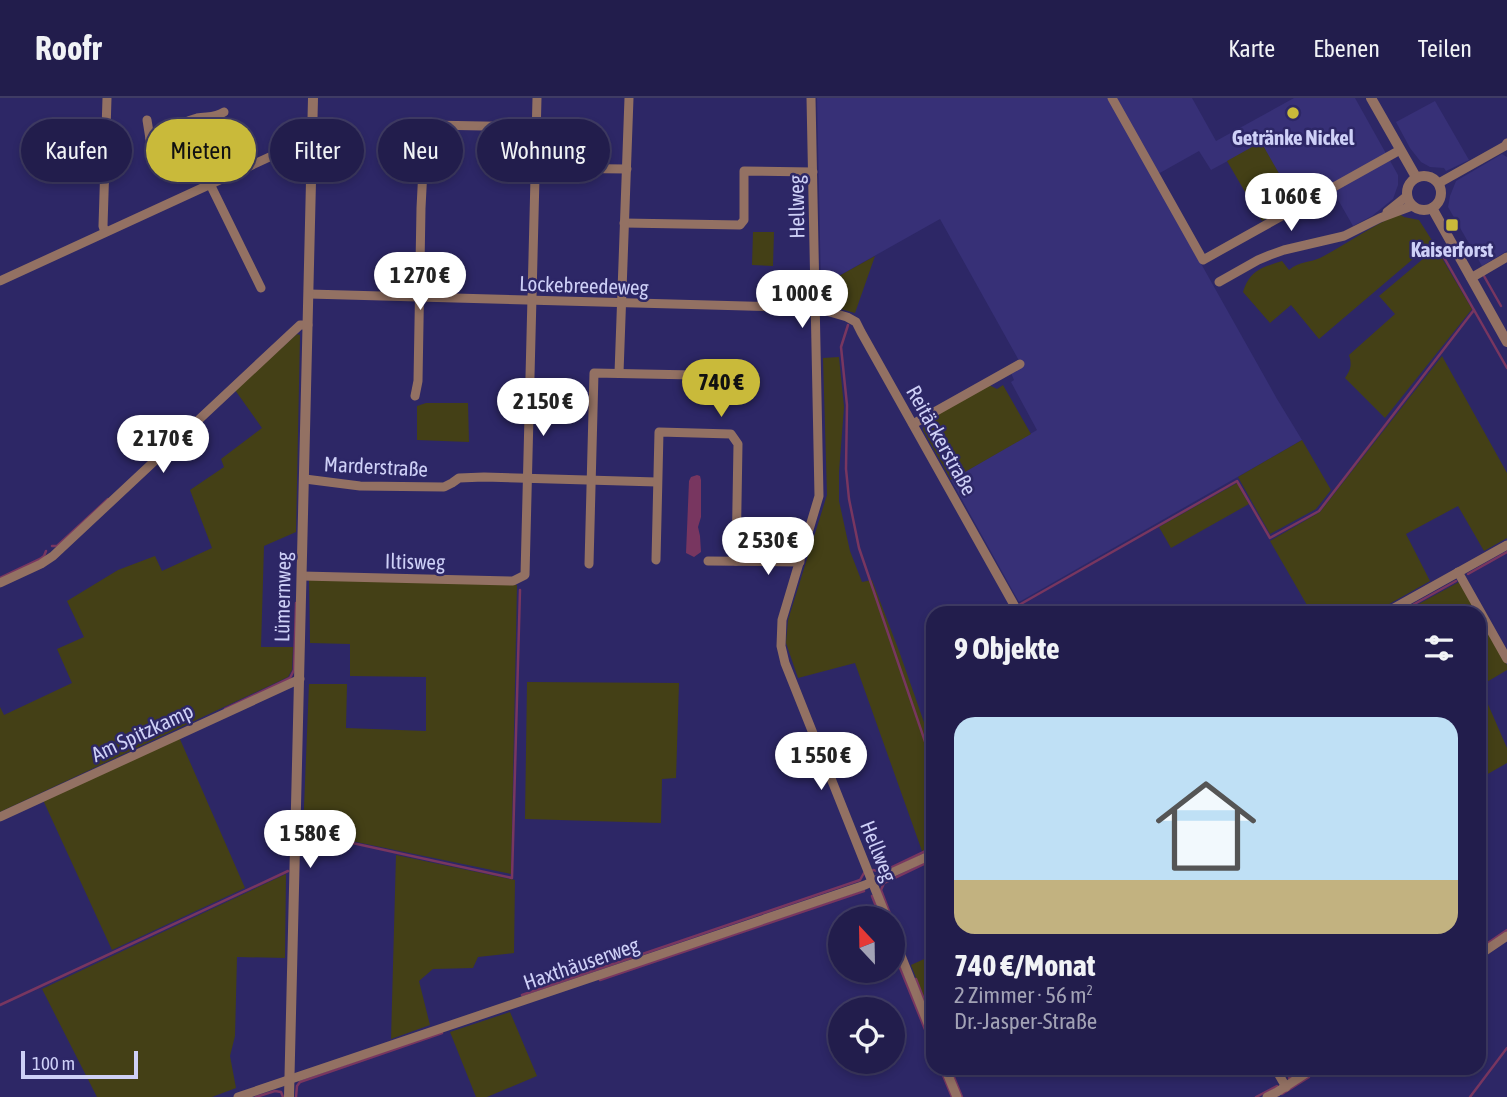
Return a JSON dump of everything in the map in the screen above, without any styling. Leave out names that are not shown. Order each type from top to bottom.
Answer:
[{"type":"street","points":[[105,232],[107,98]]},
{"type":"street","name":"Lümernweg","points":[[313,98],[313,119]]},
{"type":"street","points":[[537,98],[537,119]]},
{"type":"street","points":[[619,373],[629,98]]},
{"type":"street","name":"Hellweg","points":[[811,98],[819,496],[782,620],[780,646],[882,906]]},
{"type":"street","points":[[1112,98],[1203,260],[1400,150]]},
{"type":"street","points":[[1371,98],[1416,177]]},
{"type":"street","points":[[195,119],[217,117],[224,112]]},
{"type":"street","points":[[415,396],[418,382],[425,130],[430,125],[477,126]]},
{"type":"street","points":[[1439,183],[1506,147]]},
{"type":"street","points":[[0,281],[270,157]]},
{"type":"street","points":[[610,169],[627,169]]},
{"type":"street","points":[[624,223],[740,225],[744,220],[744,171],[813,172]]},
{"type":"street","points":[[1429,176],[1439,183],[1441,197],[1432,208],[1422,210],[1410,201],[1408,185],[1416,177],[1429,176]]},
{"type":"street","points":[[207,182],[261,288]]},
{"type":"street","name":"Lümernweg","points":[[289,1097],[312,182]]},
{"type":"street","points":[[527,479],[536,182]]},
{"type":"street","points":[[1219,282],[1258,260],[1283,250],[1344,236],[1410,201]]},
{"type":"street","points":[[1432,208],[1507,342]]},
{"type":"street","points":[[1471,278],[1507,257]]},
{"type":"street","name":"Lockebreedeweg","points":[[309,294],[816,308]]},
{"type":"street","name":"Reitäckerstraße","points":[[816,308],[856,322],[1015,606]]},
{"type":"street","points":[[0,583],[53,556],[300,325],[308,324]]},
{"type":"street","points":[[913,424],[1020,364]]},
{"type":"street","points":[[589,564],[594,373],[694,375]]},
{"type":"street","points":[[656,560],[659,432],[686,432],[731,434],[738,444],[736,561]]},
{"type":"street","name":"Marderstraße","points":[[305,479],[360,486],[444,487],[459,478],[484,477],[657,482]]},
{"type":"street","name":"Iltisweg","points":[[302,576],[513,581],[525,575],[527,479]]},
{"type":"street","points":[[1398,606],[1507,545]]},
{"type":"street","points":[[708,561],[800,562]]},
{"type":"street","points":[[1458,572],[1477,606]]},
{"type":"street","points":[[1486,622],[1507,659]]},
{"type":"street","name":"Am Spitzkamp","points":[[0,817],[300,680]]},
{"type":"street","name":"Haxthäuserweg","points":[[238,1097],[873,882],[926,857]]},
{"type":"street","points":[[1486,950],[1507,936]]},
{"type":"street","points":[[905,966],[926,1018]]},
{"type":"street","points":[[948,1075],[957,1097]]},
{"type":"street","points":[[1279,1075],[1286,1087]]},
{"type":"street","points":[[1267,1097],[1304,1075]]},
{"type":"shaded area","points":[[817,98],[1108,98],[1302,440],[1019,602],[951,480],[1037,430],[1011,382],[1014,380],[1011,373],[1022,366],[940,219],[821,286]]},
{"type":"shaded area","points":[[1116,98],[1192,98],[1216,141],[1294,98],[1355,98],[1398,175],[1398,185],[1393,199],[1372,216],[1353,226],[1329,184],[1296,203],[1261,143],[1211,170],[1199,151],[1158,174]]},
{"type":"shaded area","points":[[1435,101],[1469,160],[1446,171],[1444,168],[1430,167],[1421,162],[1396,122]]},
{"type":"shaded area","points":[[1261,142],[1296,203],[1262,221],[1227,161]]},
{"type":"shaded area","points":[[1502,154],[1507,157],[1507,251],[1482,266],[1448,207],[1456,181]]},
{"type":"shaded area","points":[[1399,214],[1419,220],[1433,242],[1319,339],[1291,305],[1270,323],[1243,292],[1249,279],[1262,268],[1282,261],[1289,270],[1320,258]]},
{"type":"shaded area","points":[[753,232],[774,232],[773,266],[752,265]]},
{"type":"shaded area","points":[[1436,248],[1472,309],[1385,418],[1345,378],[1350,367],[1349,355],[1395,314],[1379,296]]},
{"type":"shaded area","points":[[875,256],[855,313],[826,305],[821,298],[821,286]]},
{"type":"shaded area","points":[[297,334],[300,335],[296,532],[264,546],[261,647],[293,647],[292,670],[288,677],[0,812],[0,707],[4,715],[72,683],[57,649],[84,637],[67,601],[118,570],[155,556],[162,571],[212,548],[190,490],[224,467],[221,459],[262,428],[235,390]]},
{"type":"shaded area","points":[[1442,356],[1507,473],[1507,538],[1484,551],[1458,506],[1406,534],[1430,581],[1386,606],[1308,606],[1270,541],[1320,512]]},
{"type":"shaded area","points":[[839,357],[844,407],[839,501],[850,551],[862,582],[872,580],[926,728],[926,849],[922,851],[855,663],[798,678],[786,643],[788,620],[827,495],[823,358]]},
{"type":"shaded area","points":[[989,385],[997,389],[1003,385],[1031,434],[951,480],[923,430],[924,421]]},
{"type":"shaded area","points":[[426,403],[468,403],[469,442],[417,440],[417,406]]},
{"type":"shaded area","points":[[1302,440],[1331,490],[1316,509],[1270,534],[1238,477]]},
{"type":"shaded area","points":[[697,475],[701,480],[701,517],[698,527],[701,552],[694,557],[686,553],[689,481]]},
{"type":"shaded area","points":[[1237,483],[1249,504],[1171,548],[1159,527]]},
{"type":"shaded area","points":[[309,579],[517,585],[511,874],[303,831],[309,684],[347,684],[346,728],[426,731],[426,677],[350,676],[350,644],[310,643]]},
{"type":"shaded area","points":[[1459,582],[1473,606],[1415,606]]},
{"type":"shaded area","points":[[1486,628],[1507,665],[1507,670],[1486,682]]},
{"type":"shaded area","points":[[527,682],[679,683],[676,778],[662,779],[661,823],[525,819]]},
{"type":"shaded area","points":[[1486,700],[1507,748],[1507,763],[1486,775]]},
{"type":"shaded area","points":[[179,737],[245,888],[112,950],[43,800]]},
{"type":"shaded area","points":[[396,855],[515,880],[514,953],[478,957],[473,968],[433,969],[419,981],[430,1025],[391,1039]]},
{"type":"shaded area","points":[[286,874],[285,958],[237,957],[235,1036],[230,1056],[236,1088],[212,1097],[97,1097],[42,989]]},
{"type":"shaded area","points":[[926,958],[926,1003],[911,965]]},
{"type":"shaded area","points":[[510,1012],[537,1076],[487,1097],[476,1097],[450,1032]]},
{"type":"waterway","points":[[1019,605],[1237,481],[1270,538],[1319,511],[1474,310],[1438,247]]},
{"type":"waterway","points":[[1484,276],[1501,306]]},
{"type":"waterway","points":[[1474,310],[1507,368]]},
{"type":"waterway","points":[[848,325],[841,347],[847,405],[846,469],[849,499],[859,548],[926,744]]},
{"type":"waterway","points":[[52,546],[57,546],[108,499]]},
{"type":"waterway","points":[[0,578],[40,559],[46,551]]},
{"type":"waterway","points":[[1468,574],[1507,552]]},
{"type":"waterway","points":[[1411,606],[1456,581]]},
{"type":"waterway","points":[[302,832],[512,878],[520,590]]},
{"type":"waterway","points":[[225,709],[290,678],[294,670],[296,603]]},
{"type":"waterway","points":[[873,870],[882,872],[926,851]]},
{"type":"waterway","points":[[887,906],[881,890],[884,883],[926,863]]},
{"type":"waterway","points":[[0,1005],[288,871]]},
{"type":"waterway","points":[[522,995],[860,880],[864,873]]},
{"type":"waterway","points":[[600,980],[864,891]]},
{"type":"waterway","points":[[872,896],[876,906]]},
{"type":"waterway","points":[[1486,944],[1507,930]]},
{"type":"waterway","points":[[916,979],[926,1005]]},
{"type":"waterway","points":[[905,980],[926,1032]]},
{"type":"waterway","points":[[296,1097],[300,1082],[442,1033]]},
{"type":"waterway","points":[[1470,1097],[1507,1048]]},
{"type":"waterway","points":[[943,1075],[952,1097]]},
{"type":"waterway","points":[[953,1075],[962,1097]]},
{"type":"waterway","points":[[1289,1078],[1294,1075]]},
{"type":"waterway","points":[[1282,1094],[1309,1077]]},
{"type":"waterway","points":[[1256,1097],[1277,1086]]},
{"type":"waterway","points":[[256,1097],[275,1091],[281,1092],[283,1097]]},
{"type":"place","name":"Getränke Nickel","points":[[1293,113]]},
{"type":"place","name":"Kaiserforst","points":[[1452,225]]}]
